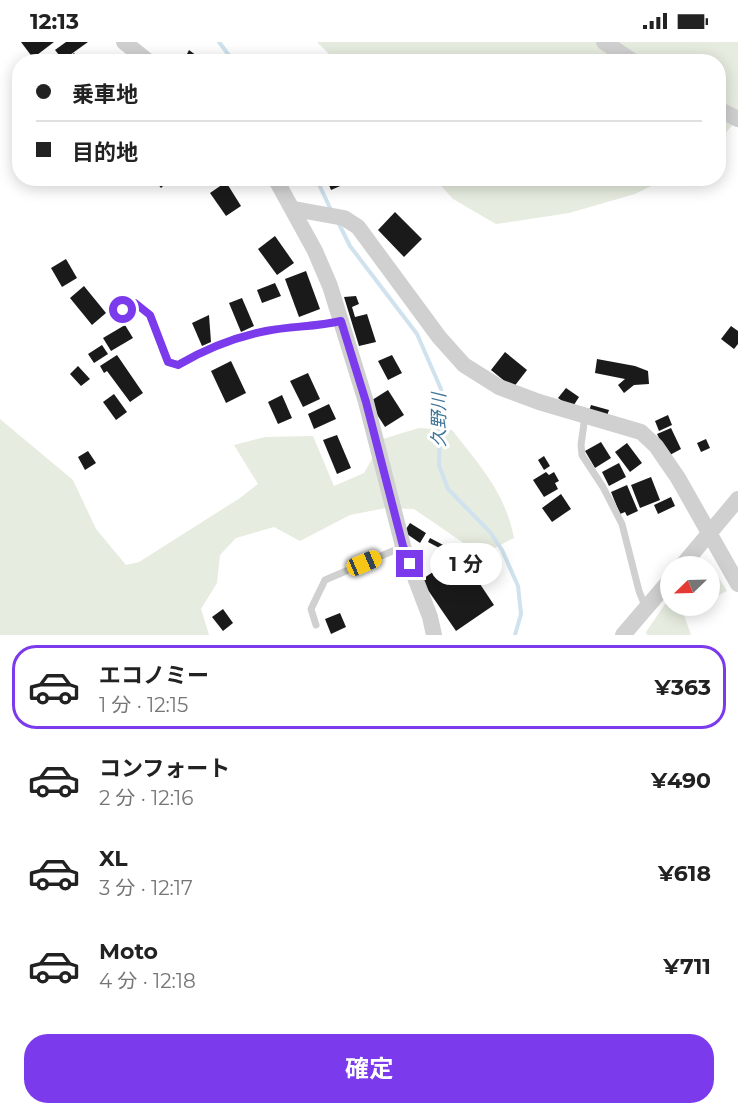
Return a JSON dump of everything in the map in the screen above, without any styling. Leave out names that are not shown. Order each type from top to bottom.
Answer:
[{"type":"street","points":[[124,42],[139,54]]},
{"type":"street","points":[[604,42],[622,54]]},
{"type":"street","points":[[280,186],[315,251],[341,321],[366,402],[403,546],[430,616],[434,635]]},
{"type":"street","points":[[294,209],[344,218],[358,227],[439,337],[464,365],[499,387],[640,432],[656,446],[678,478],[738,584]]},
{"type":"street","points":[[690,556],[738,499]]},
{"type":"street","points":[[623,635],[660,591]]},
{"type":"lane","points":[[112,317],[135,303],[150,315],[168,362],[178,365],[191,357],[228,342],[266,331],[341,321]]},
{"type":"lane","points":[[585,416],[582,455],[603,487],[622,524],[639,591],[646,608]]},
{"type":"lane","points":[[316,625],[311,609],[325,580],[403,546]]},
{"type":"shaded area","points":[[317,42],[738,42],[738,119],[726,132],[726,54],[329,54]]},
{"type":"shaded area","points":[[441,186],[651,186],[635,194],[569,213],[496,224],[453,199]]},
{"type":"shaded area","points":[[0,419],[73,480],[96,529],[126,565],[139,562],[240,498],[258,484],[234,445],[265,437],[313,436],[334,486],[364,473],[383,439],[419,428],[452,430],[498,493],[505,507],[514,538],[481,555],[414,509],[386,508],[350,515],[300,541],[274,527],[236,538],[220,555],[217,583],[201,609],[209,635],[0,635]]},
{"type":"shaded area","points":[[720,580],[727,591],[720,594]]},
{"type":"shaded area","points":[[660,612],[660,616],[684,616],[691,635],[647,635],[646,632]]},
{"type":"building","points":[[21,42],[54,42],[38,54],[30,54]]},
{"type":"building","points":[[66,42],[88,42],[71,54],[58,54],[55,50]]},
{"type":"building","points":[[220,186],[228,186],[241,206],[226,216],[210,193]]},
{"type":"building","points":[[395,212],[422,239],[404,257],[378,230]]},
{"type":"building","points":[[275,236],[294,263],[277,275],[258,249]]},
{"type":"building","points":[[66,259],[77,278],[62,287],[51,268]]},
{"type":"building","points":[[306,271],[320,309],[299,317],[285,279]]},
{"type":"building","points":[[275,283],[281,296],[262,303],[257,290]]},
{"type":"building","points":[[84,286],[106,313],[92,325],[70,298]]},
{"type":"building","points":[[356,296],[359,304],[352,307],[355,317],[367,314],[376,342],[359,346],[344,297]]},
{"type":"building","points":[[242,298],[254,326],[241,332],[229,303]]},
{"type":"building","points":[[209,315],[211,342],[202,346],[192,323]]},
{"type":"building","points":[[125,325],[133,338],[111,351],[103,338]]},
{"type":"building","points":[[731,326],[738,331],[738,344],[734,349],[721,339]]},
{"type":"building","points":[[102,345],[108,354],[94,363],[88,354]]},
{"type":"building","points":[[505,352],[527,370],[513,388],[491,370]]},
{"type":"building","points":[[117,355],[143,393],[130,402],[107,371],[104,373],[100,366]]},
{"type":"building","points":[[392,355],[402,373],[388,380],[378,361]]},
{"type":"building","points":[[597,359],[635,366],[648,371],[649,384],[634,385],[624,393],[618,385],[625,379],[595,373]]},
{"type":"building","points":[[231,361],[246,393],[226,403],[211,371]]},
{"type":"building","points":[[78,366],[90,379],[81,386],[70,374]]},
{"type":"building","points":[[308,373],[320,399],[303,407],[290,381]]},
{"type":"building","points":[[566,388],[579,397],[572,408],[558,398]]},
{"type":"building","points":[[388,390],[404,415],[385,427],[369,402]]},
{"type":"building","points":[[114,394],[127,412],[116,420],[103,402]]},
{"type":"building","points":[[282,395],[292,418],[278,424],[268,402]]},
{"type":"building","points":[[329,404],[336,419],[314,429],[308,414]]},
{"type":"building","points":[[591,405],[609,410],[607,416],[589,411]]},
{"type":"building","points":[[668,415],[672,425],[659,431],[655,421]]},
{"type":"building","points":[[671,428],[681,449],[668,456],[657,434]]},
{"type":"building","points":[[337,435],[351,468],[337,474],[323,440]]},
{"type":"building","points":[[706,439],[710,448],[701,452],[697,443]]},
{"type":"building","points":[[601,442],[611,458],[595,468],[585,451]]},
{"type":"building","points":[[627,443],[642,463],[630,472],[615,452]]},
{"type":"building","points":[[88,451],[96,463],[85,470],[78,457]]},
{"type":"building","points":[[544,456],[550,466],[544,470],[538,460]]},
{"type":"building","points":[[619,463],[626,477],[609,486],[602,472]]},
{"type":"building","points":[[546,472],[549,475],[554,472],[559,481],[555,483],[558,489],[544,497],[533,480]]},
{"type":"building","points":[[651,477],[660,500],[640,508],[631,485]]},
{"type":"building","points":[[627,485],[638,511],[627,516],[625,512],[620,514],[611,492]]},
{"type":"building","points":[[561,494],[571,509],[552,522],[542,508]]},
{"type":"building","points":[[671,497],[675,506],[658,514],[654,505]]},
{"type":"building","points":[[410,523],[426,533],[420,543],[404,532]]},
{"type":"building","points":[[430,538],[449,548],[447,552],[428,542]]},
{"type":"building","points":[[460,554],[494,605],[456,631],[421,580]]},
{"type":"building","points":[[223,609],[233,623],[223,631],[212,617]]},
{"type":"building","points":[[340,613],[346,627],[331,634],[325,619]]},
{"type":"waterway","name":"久野川","points":[[219,42],[228,54]]},
{"type":"waterway","name":"久野川","points":[[320,186],[331,210]]},
{"type":"waterway","name":"久野川","points":[[338,222],[350,246],[417,334],[441,389],[439,465],[448,489],[490,532],[502,550],[518,586],[521,614],[515,635]]},
{"type":"route","points":[[123,310],[135,303],[150,315],[168,362],[178,365],[191,357],[237,339],[266,331],[341,321],[366,402],[403,546],[410,564]]}]
